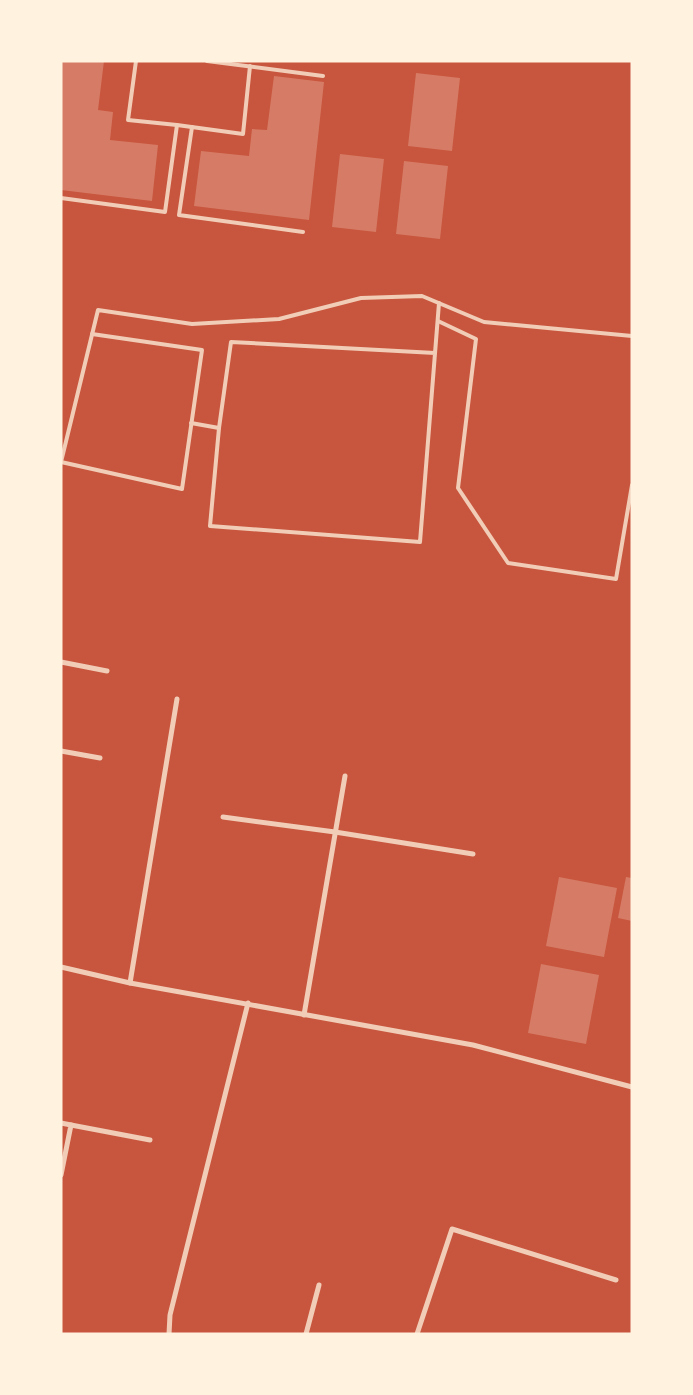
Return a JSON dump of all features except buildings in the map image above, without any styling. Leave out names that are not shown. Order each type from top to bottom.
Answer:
[{"type":"street","points":[[61,662],[107,671]]},
{"type":"street","points":[[130,983],[176,699]]},
{"type":"street","points":[[61,750],[100,758]]},
{"type":"street","points":[[304,1015],[345,776]]},
{"type":"street","points":[[223,817],[335,832],[473,854]]},
{"type":"street","points":[[61,967],[130,983],[473,1044],[632,1087]]},
{"type":"street","points":[[169,1334],[170,1315],[248,1003]]},
{"type":"street","points":[[61,1123],[150,1140]]},
{"type":"street","points":[[61,1174],[71,1126]]},
{"type":"street","points":[[417,1334],[452,1229],[616,1280]]},
{"type":"street","points":[[306,1334],[318,1285]]},
{"type":"lane","points":[[136,61],[128,120],[192,126],[243,134],[250,66]]},
{"type":"lane","points":[[207,61],[323,76]]},
{"type":"lane","points":[[61,198],[165,212],[177,125]]},
{"type":"lane","points":[[192,126],[179,215],[303,232]]},
{"type":"lane","points":[[92,334],[202,350],[182,489],[61,462],[92,334],[98,310],[192,324],[279,319],[361,298],[422,296],[484,322],[632,336]]},
{"type":"lane","points":[[435,353],[231,342],[219,428],[210,526],[420,542],[439,303]]},
{"type":"lane","points":[[438,321],[476,339],[458,488],[508,563],[616,579],[632,485]]},
{"type":"lane","points":[[191,423],[219,428]]}]
